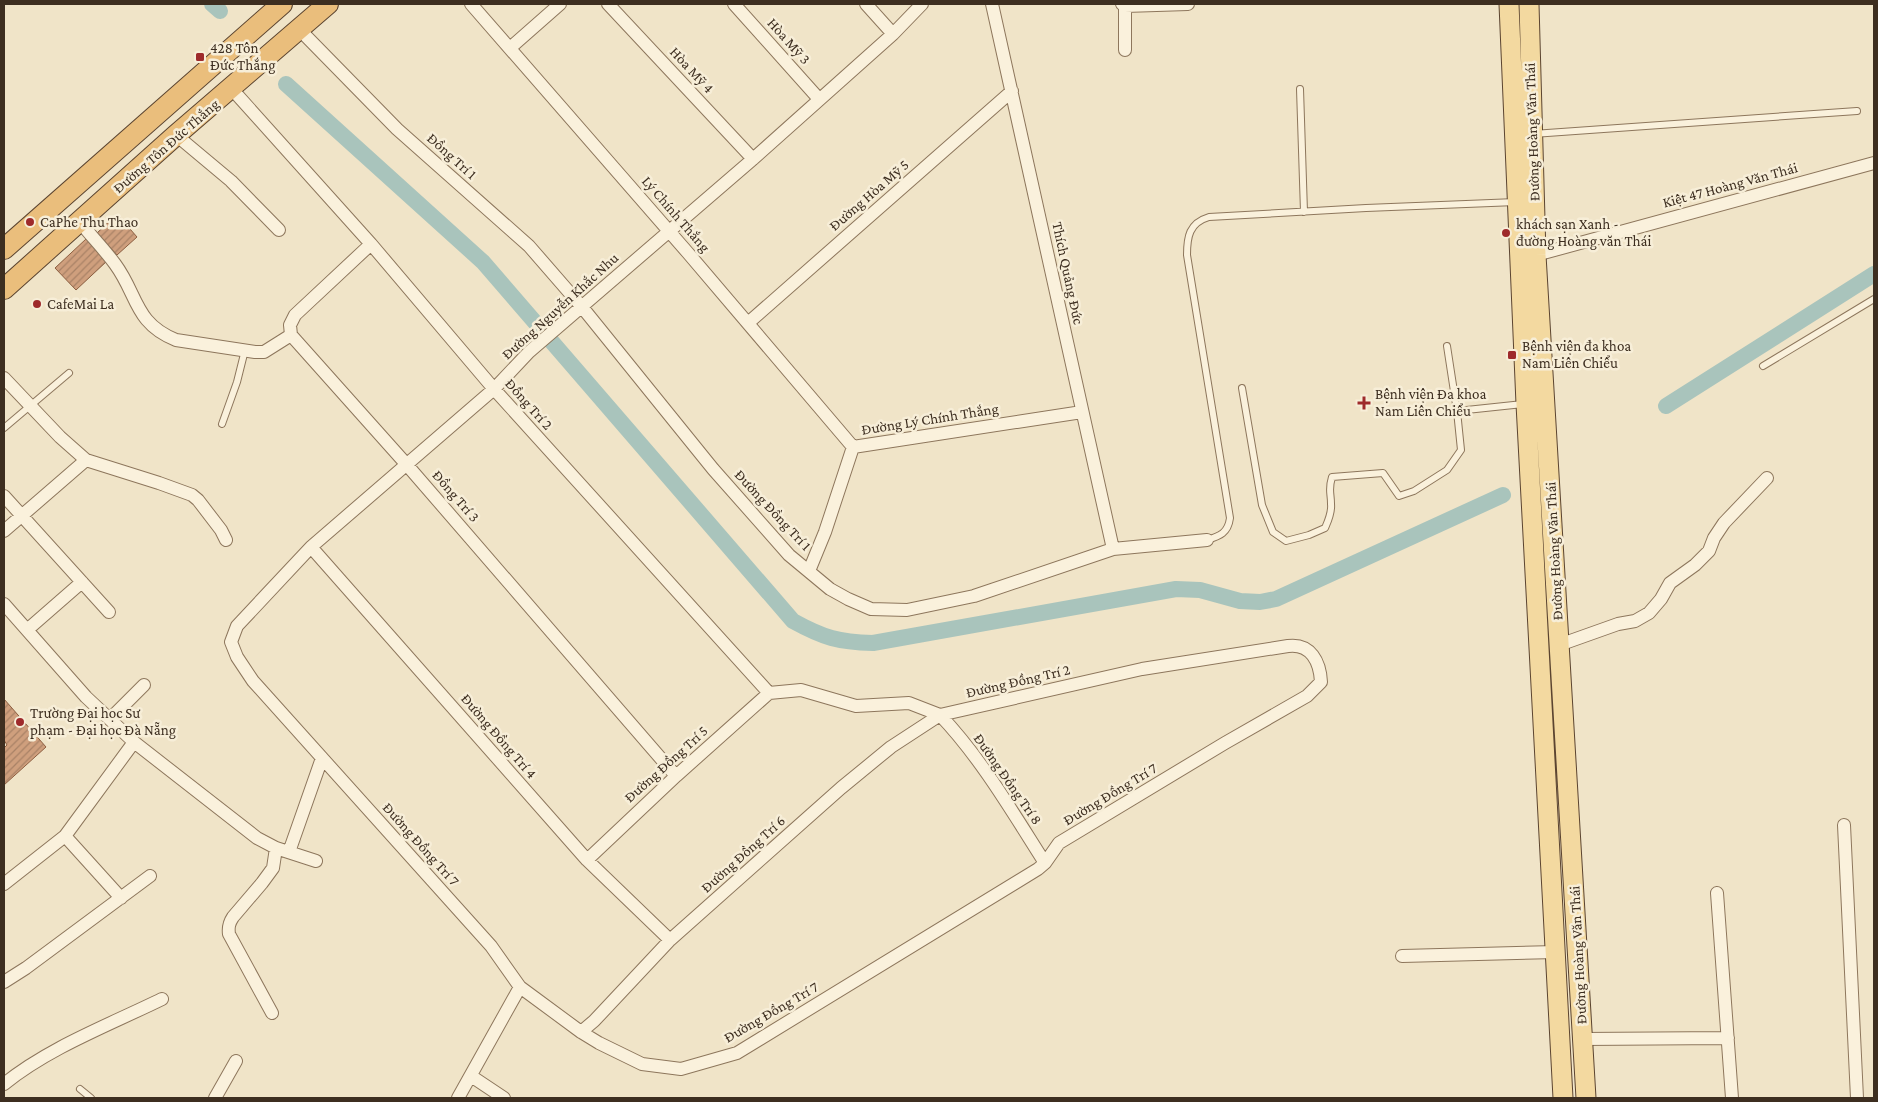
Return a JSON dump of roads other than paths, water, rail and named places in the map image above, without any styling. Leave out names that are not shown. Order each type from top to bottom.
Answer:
[{"type":"highway","name":"Đường Tôn Đức Thắng","points":[[4,249],[282,4]]},
{"type":"highway","name":"Đường Tôn Đức Thắng","points":[[4,289],[176,135],[328,4]]},
{"type":"main road","name":"Đường Hoàng Văn Thái","points":[[1509,4],[1517,202],[1532,398],[1559,645],[1586,1098]]},
{"type":"main road","name":"Đường Hoàng Văn Thái","points":[[1529,4],[1536,255],[1532,398],[1563,1098]]},
{"type":"street","name":"Lý Chính Thắng","points":[[471,4],[669,231],[853,447]]},
{"type":"street","points":[[510,48],[560,4]]},
{"type":"street","name":"Hòa Mỹ 4","points":[[608,4],[752,159]]},
{"type":"street","name":"Hòa Mỹ 3","points":[[734,4],[819,99]]},
{"type":"street","points":[[866,4],[893,34]]},
{"type":"street","name":"Đường Nguyễn Khắc Nhu","points":[[231,642],[237,626],[311,547],[494,389],[529,352],[752,159],[893,34],[922,4]]},
{"type":"street","name":"Thích Quảng Đức","points":[[992,4],[1113,549]]},
{"type":"street","points":[[1125,50],[1123,5],[1188,4]]},
{"type":"street","name":"Đồng Trí 1","points":[[299,29],[397,129],[529,246],[582,307]]},
{"type":"street","name":"Đồng Trí 2","points":[[231,88],[371,244],[494,389],[769,693]]},
{"type":"street","name":"Đường Hòa Mỹ 5","points":[[748,323],[1012,91]]},
{"type":"street","points":[[176,135],[232,181],[279,230]]},
{"type":"street","name":"Kiệt 47 Hoàng Văn Thái","points":[[1536,255],[1874,162]]},
{"type":"street","points":[[80,222],[116,264],[144,319],[154,328],[176,340],[264,352],[291,335],[290,325],[295,315],[371,244]]},
{"type":"street","name":"Đường Đồng Trí 1","points":[[582,307],[713,469],[789,555],[830,589],[848,600],[871,609],[907,610],[974,596],[1113,549],[1207,540]]},
{"type":"street","name":"Đồng Trí 3","points":[[291,335],[407,465],[676,776]]},
{"type":"street","points":[[4,378],[86,460],[192,495],[221,530],[226,540]]},
{"type":"street","name":"Đường Lý Chính Thắng","points":[[809,571],[825,532],[853,447],[1082,412]]},
{"type":"street","points":[[4,531],[86,460]]},
{"type":"street","points":[[1559,645],[1610,627],[1635,621],[1649,613],[1661,599],[1670,583],[1695,565],[1709,551],[1714,538],[1724,522],[1767,478]]},
{"type":"street","points":[[4,496],[109,612]]},
{"type":"street","name":"Đường Đồng Trí 4","points":[[311,547],[587,860],[670,940]]},
{"type":"street","points":[[27,630],[82,582]]},
{"type":"street","points":[[4,604],[86,696],[134,742],[257,838],[276,848],[316,861]]},
{"type":"street","name":"Đường Đồng Trí 7","points":[[231,642],[237,657],[254,681],[492,946],[520,987],[599,1043],[642,1064],[681,1068],[737,1053],[1045,863],[1059,843],[1307,696],[1321,682],[1317,661],[1306,649],[1298,644],[1276,647]]},
{"type":"street","name":"Đường Đồng Trí 2","points":[[940,715],[1142,669],[1276,647]]},
{"type":"street","points":[[110,719],[144,685]]},
{"type":"street","points":[[769,693],[801,690],[856,706],[909,703],[940,715]]},
{"type":"street","name":"Đường Đồng Trí 5","points":[[587,860],[676,776],[769,693]]},
{"type":"street","name":"Đường Đồng Trí 8","points":[[940,715],[955,730],[1005,801],[1045,863]]},
{"type":"street","name":"Đường Đồng Trí 6","points":[[581,1032],[594,1021],[670,940],[841,788],[891,747],[940,715]]},
{"type":"street","points":[[4,884],[65,836],[134,742]]},
{"type":"street","points":[[289,852],[322,758]]},
{"type":"street","points":[[1844,825],[1857,1098]]},
{"type":"street","points":[[65,836],[121,898]]},
{"type":"street","points":[[272,1013],[229,934],[229,923],[273,868],[276,848]]},
{"type":"street","points":[[4,982],[26,968],[150,876]]},
{"type":"street","points":[[1717,893],[1732,1098]]},
{"type":"street","points":[[1402,956],[1556,952]]},
{"type":"street","points":[[458,1098],[520,987]]},
{"type":"street","points":[[4,1084],[23,1069],[65,1046],[162,999]]},
{"type":"street","points":[[1582,1039],[1728,1038]]},
{"type":"street","points":[[215,1098],[236,1061]]},
{"type":"street","points":[[471,1076],[504,1098]]},
{"type":"lane","points":[[1300,89],[1304,212]]},
{"type":"lane","points":[[1532,134],[1856,111]]},
{"type":"lane","points":[[1207,540],[1224,534],[1230,524],[1230,518],[1187,255],[1188,236],[1196,224],[1209,217],[1517,202]]},
{"type":"lane","points":[[1763,366],[1874,299]]},
{"type":"lane","points":[[1242,388],[1262,505],[1273,532],[1286,541],[1309,536],[1326,528],[1332,504],[1328,490],[1332,476],[1383,473],[1399,496],[1414,491],[1446,470],[1461,450],[1447,346]]},
{"type":"lane","points":[[222,424],[237,382],[244,350]]},
{"type":"lane","points":[[4,428],[69,374]]},
{"type":"lane","points":[[1457,411],[1532,398]]},
{"type":"lane","points":[[80,1089],[91,1098]]},
{"type":"waterway","points":[[212,4],[220,11]]},
{"type":"waterway","points":[[286,84],[483,262],[793,621],[831,638],[850,642],[873,643],[1176,589],[1200,590],[1240,601],[1260,602],[1276,599],[1503,495]]},
{"type":"waterway","points":[[1666,406],[1874,274]]},
{"type":"place","name":"428 Tôn Đức Thắng","points":[[200,57]]},
{"type":"place","name":"CaPhe Thu Thao","points":[[30,222]]},
{"type":"place","name":"khách sạn Xanh - đường Hoàng văn Thái","points":[[1506,233]]},
{"type":"place","name":"CafeMai La","points":[[37,304]]},
{"type":"place","name":"Bệnh viện đa khoa Nam Liên Chiểu","points":[[1512,355]]},
{"type":"place","name":"Bệnh viện Đa khoa Nam Liên Chiểu","points":[[1364,403]]},
{"type":"place","name":"Trường Đại học Sư phạm - Đại học Đà Nẵng","points":[[20,722]]}]
